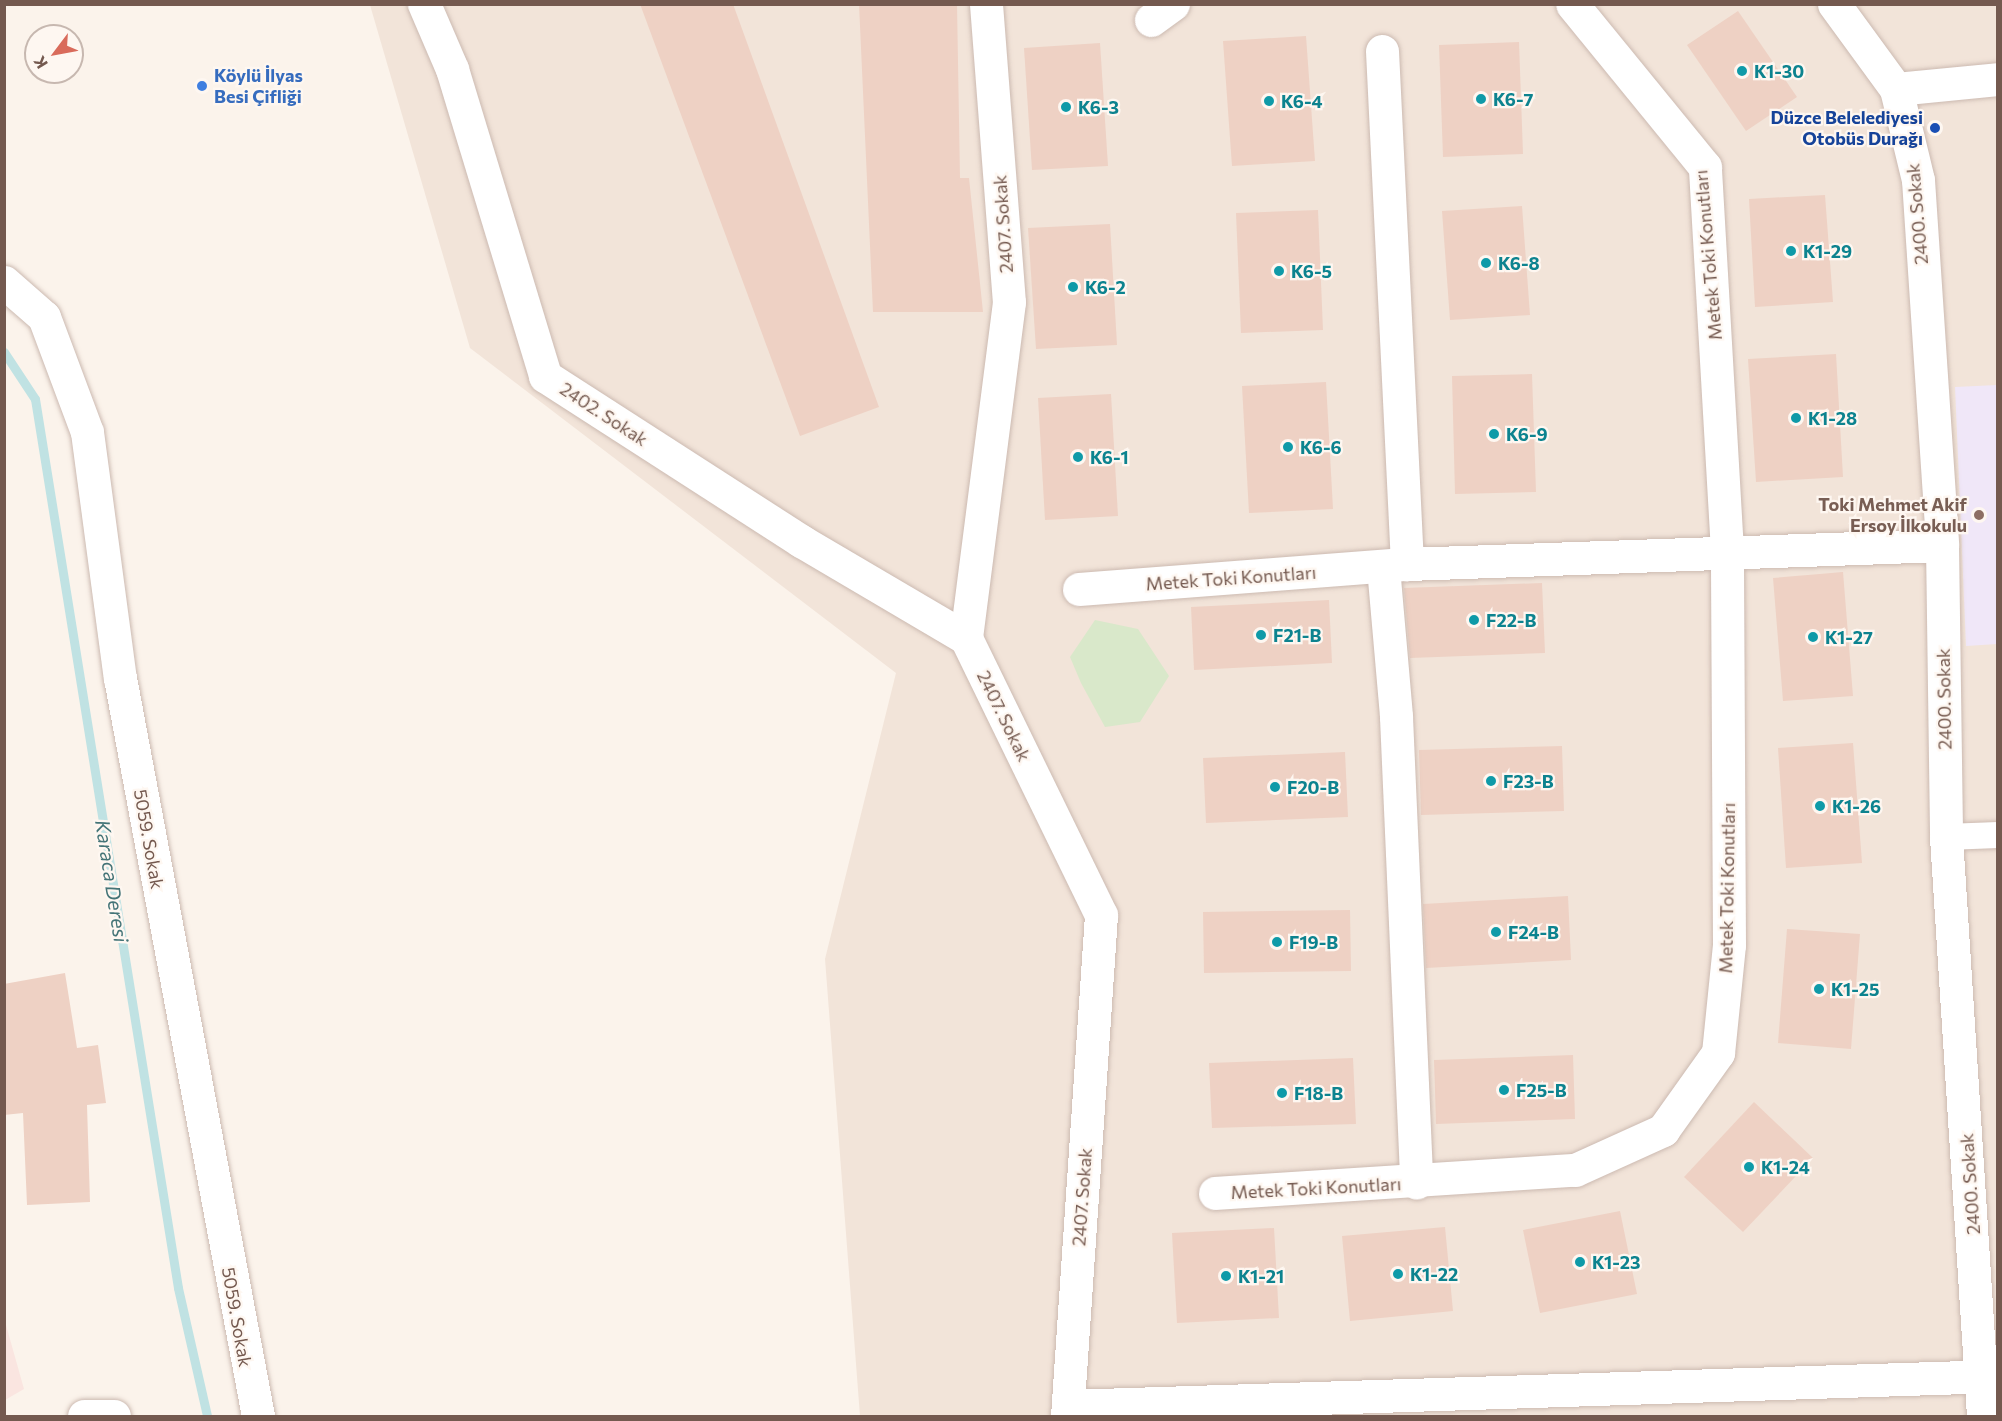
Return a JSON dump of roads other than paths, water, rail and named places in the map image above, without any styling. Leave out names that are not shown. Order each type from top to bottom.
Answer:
[{"type":"street","name":"2402. Sokak","points":[[424,4],[452,69],[545,376],[801,541],[966,638]]},
{"type":"street","name":"2407. Sokak","points":[[986,4],[1009,302],[966,638],[1101,915],[1068,1411]]},
{"type":"street","name":"Metek Toki Konutları","points":[[1215,1193],[1416,1183],[1575,1170],[1663,1130],[1718,1053],[1730,945],[1727,551],[1705,167],[1572,4]]},
{"type":"street","name":"2400. Sokak","points":[[1834,4],[1896,89],[1918,180],[1942,545],[1946,837],[1990,1376],[1983,1416]]},
{"type":"street","name":"Metek Toki Konutları","points":[[1382,51],[1395,566],[1396,717],[1416,1183]]},
{"type":"street","points":[[1896,89],[1998,79]]},
{"type":"street","name":"5059. Sokak","points":[[4,282],[44,317],[87,432],[120,678],[258,1416]]},
{"type":"street","name":"Metek Toki Konutları","points":[[1079,589],[1395,566],[1727,551],[1942,545]]},
{"type":"street","points":[[1946,837],[1998,835]]},
{"type":"street","points":[[1068,1411],[1990,1376]]},
{"type":"street","points":[[84,1416],[114,1416]]},
{"type":"waterway","name":"Karaca Deresi","points":[[4,352],[35,399],[178,1288],[207,1416]]},
{"type":"place","name":"K1-30","points":[[1742,71]]},
{"type":"place","name":"Köylü İlyas Besi Çifliği","points":[[202,86]]},
{"type":"place","name":"K6-7","points":[[1481,99]]},
{"type":"place","name":"K6-4","points":[[1269,101]]},
{"type":"place","name":"K6-3","points":[[1066,107]]},
{"type":"place","name":"Düzce Belelediyesi Otobüs Durağı","points":[[1935,128]]},
{"type":"place","name":"K1-29","points":[[1791,251]]},
{"type":"place","name":"K6-8","points":[[1486,263]]},
{"type":"place","name":"K6-5","points":[[1279,271]]},
{"type":"place","name":"K6-2","points":[[1073,287]]},
{"type":"place","name":"K1-28","points":[[1796,418]]},
{"type":"place","name":"K6-9","points":[[1494,434]]},
{"type":"place","name":"K6-6","points":[[1288,447]]},
{"type":"place","name":"K6-1","points":[[1078,457]]},
{"type":"place","name":"Toki Mehmet Akif Ersoy İlkokulu","points":[[1979,515]]},
{"type":"place","name":"F22-B","points":[[1474,620]]},
{"type":"place","name":"F21-B","points":[[1261,635]]},
{"type":"place","name":"K1-27","points":[[1813,637]]},
{"type":"place","name":"F23-B","points":[[1491,781]]},
{"type":"place","name":"F20-B","points":[[1275,787]]},
{"type":"place","name":"K1-26","points":[[1820,806]]},
{"type":"place","name":"F24-B","points":[[1496,932]]},
{"type":"place","name":"F19-B","points":[[1277,942]]},
{"type":"place","name":"K1-25","points":[[1819,989]]},
{"type":"place","name":"F25-B","points":[[1504,1090]]},
{"type":"place","name":"F18-B","points":[[1282,1093]]},
{"type":"place","name":"K1-24","points":[[1749,1167]]},
{"type":"place","name":"K1-23","points":[[1580,1262]]},
{"type":"place","name":"K1-22","points":[[1398,1274]]},
{"type":"place","name":"K1-21","points":[[1226,1276]]}]
